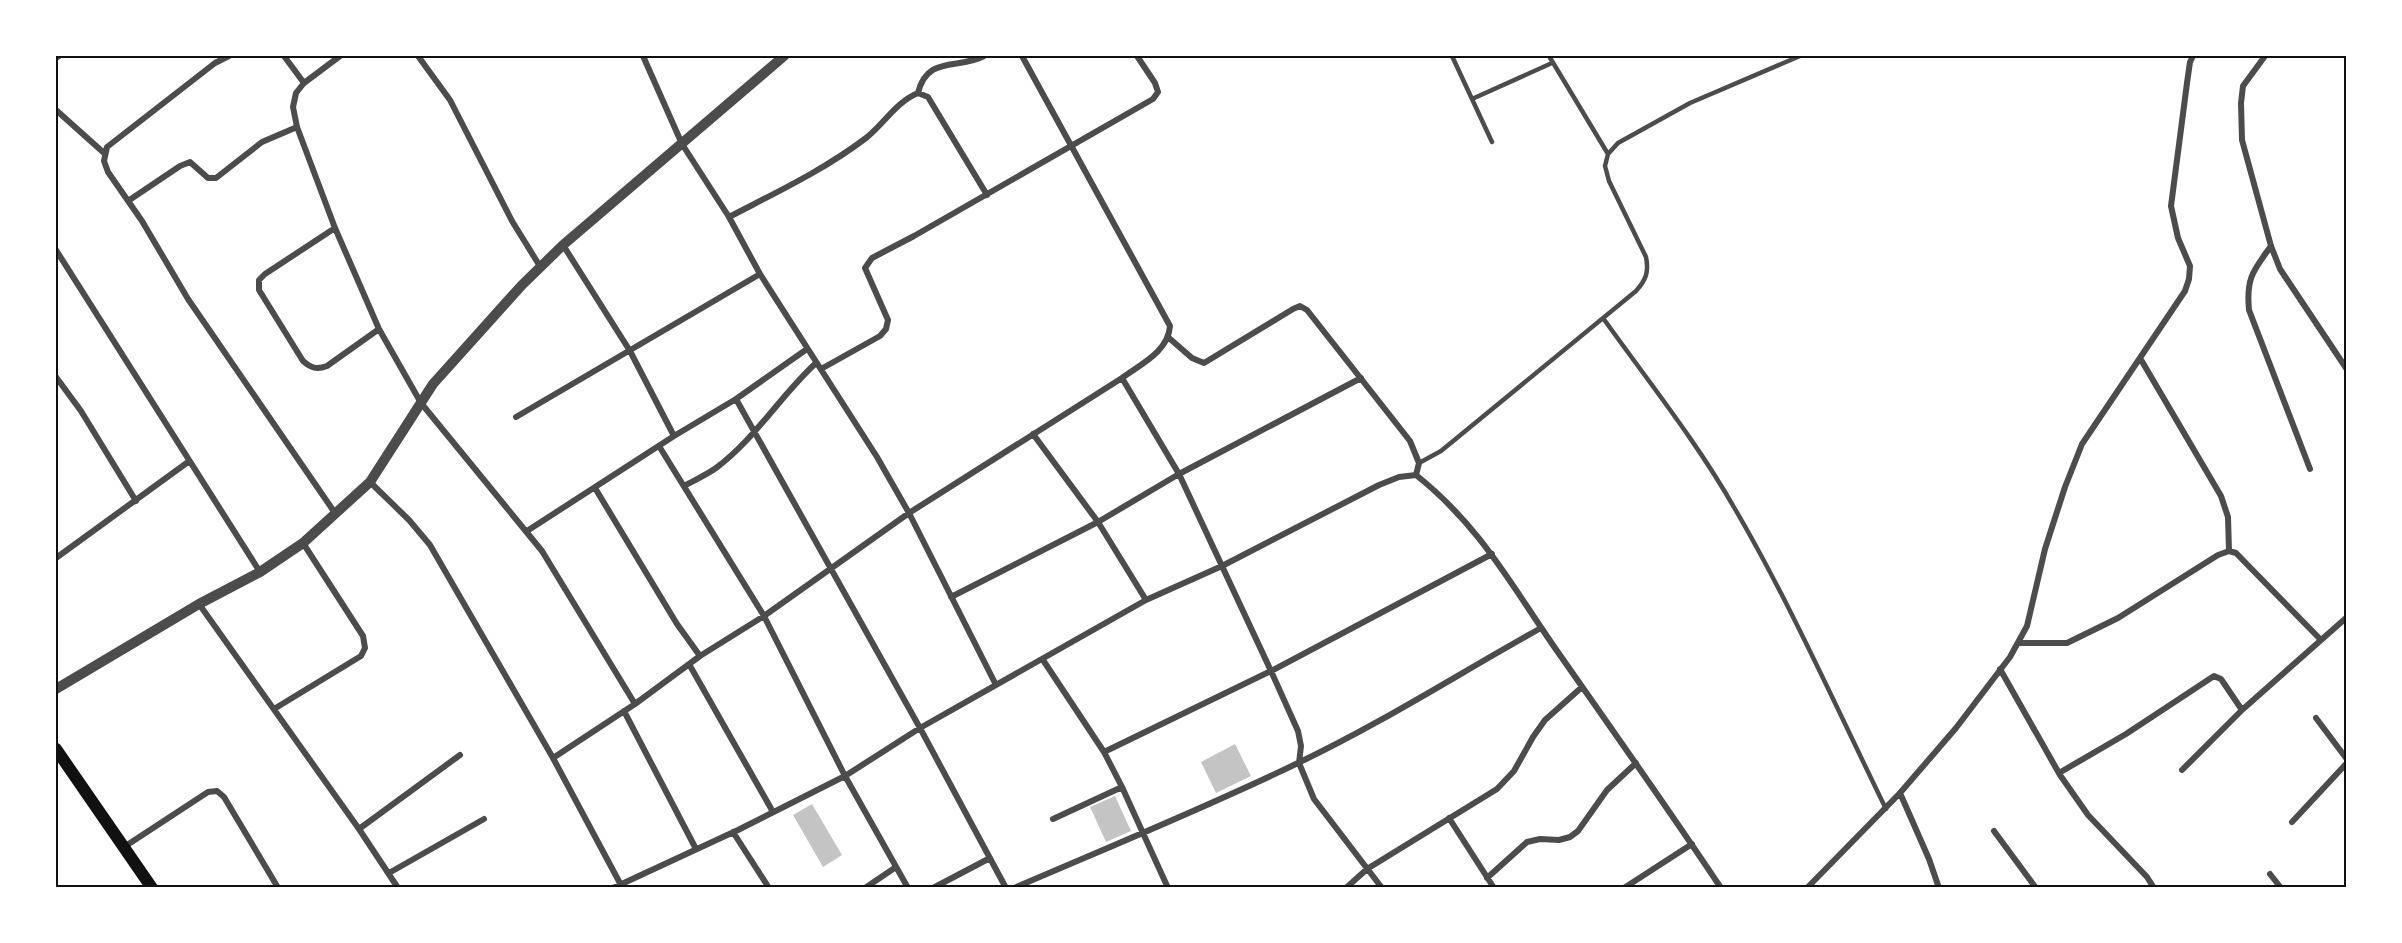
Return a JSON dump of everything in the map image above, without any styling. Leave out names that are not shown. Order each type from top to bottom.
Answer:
[{"type":"main road","points":[[56,749],[152,888]]},
{"type":"street","points":[[210,56],[215,63]]},
{"type":"street","points":[[229,56],[215,63],[106,147],[104,153],[108,172],[188,299],[335,513]]},
{"type":"street","points":[[284,56],[303,83]]},
{"type":"street","points":[[340,56],[303,83],[296,93],[293,107],[297,127],[335,228],[379,329],[421,403],[527,531],[635,704]]},
{"type":"street","points":[[418,56],[450,100],[513,221],[541,268]]},
{"type":"street","points":[[643,56],[682,144],[729,217],[760,274],[780,302],[807,350],[877,457],[909,513],[996,685]]},
{"type":"street","points":[[729,217],[836,158],[868,136],[898,105],[918,93],[927,73],[940,66],[974,61],[984,56]]},
{"type":"street","points":[[553,758],[635,704],[700,656],[764,616],[909,513],[1122,378],[1160,350],[1169,338],[1170,326],[1022,56]]},
{"type":"street","points":[[821,369],[880,336],[886,329],[888,320],[865,268],[867,262],[1153,99],[1158,92],[1155,82],[1137,56]]},
{"type":"street","points":[[1807,888],[1886,809],[1956,728],[2018,643],[2027,626],[2045,549],[2082,444],[2104,408],[2169,316],[2189,279],[2190,266],[2178,238],[2171,206],[2190,62],[2193,56]]},
{"type":"street","points":[[2265,56],[2243,86],[2242,140],[2271,246],[2280,269],[2346,368]]},
{"type":"street","points":[[56,689],[199,604],[260,572],[303,543],[370,482],[441,376],[522,285],[563,245],[682,144],[779,57]]},
{"type":"street","points":[[918,93],[928,97],[987,195]]},
{"type":"street","points":[[56,110],[104,153]]},
{"type":"street","points":[[128,201],[180,166],[190,162],[208,178],[216,178],[262,142],[297,127]]},
{"type":"street","points":[[335,228],[265,274],[259,280],[259,290],[303,361],[311,367],[319,369],[327,366],[379,329]]},
{"type":"street","points":[[563,245],[630,351],[674,436]]},
{"type":"street","points":[[2271,246],[2253,271],[2247,290],[2249,310],[2310,469]]},
{"type":"street","points":[[56,250],[154,402],[188,462],[260,572]]},
{"type":"street","points":[[516,417],[760,274]]},
{"type":"street","points":[[1169,338],[1192,358],[1204,363],[1300,306],[1307,309],[1410,441],[1419,463],[1416,476]]},
{"type":"street","points":[[527,531],[674,436],[736,399],[807,350]]},
{"type":"street","points":[[2140,358],[2222,496],[2228,517],[2229,551]]},
{"type":"street","points":[[684,486],[715,468],[754,432],[789,389],[816,363]]},
{"type":"street","points":[[56,377],[81,411],[136,501]]},
{"type":"street","points":[[1122,378],[1179,474],[1271,672],[1298,731],[1301,746],[1299,763],[1320,809],[1382,888]]},
{"type":"street","points":[[951,597],[1098,522],[1179,474],[1361,378]]},
{"type":"street","points":[[736,399],[920,728],[1006,888]]},
{"type":"street","points":[[1033,434],[1098,522],[1146,600]]},
{"type":"street","points":[[659,446],[764,616],[844,776],[908,888]]},
{"type":"street","points":[[56,558],[188,462]]},
{"type":"street","points":[[613,888],[622,886],[844,776],[920,728],[1146,600],[1222,566],[1379,485],[1399,477],[1416,476],[1437,492],[1492,554],[1721,888]]},
{"type":"street","points":[[370,482],[409,520],[430,545],[553,758],[622,886]]},
{"type":"street","points":[[595,488],[677,624],[700,656]]},
{"type":"street","points":[[274,709],[361,656],[365,648],[363,636],[303,543]]},
{"type":"street","points":[[2018,643],[2067,643],[2118,618],[2218,555],[2229,551],[2236,553],[2321,640]]},
{"type":"street","points":[[1104,752],[1271,672],[1492,554]]},
{"type":"street","points":[[199,604],[359,829],[398,888]]},
{"type":"street","points":[[2182,770],[2242,710],[2346,618]]},
{"type":"street","points":[[1014,888],[1142,834],[1299,763],[1380,721],[1541,628]]},
{"type":"street","points":[[1043,660],[1104,752],[1167,888]]},
{"type":"street","points":[[689,664],[773,812]]},
{"type":"street","points":[[2000,669],[2059,773],[2088,815],[2147,877],[2154,888]]},
{"type":"street","points":[[2059,773],[2126,734],[2214,676],[2221,679],[2242,710]]},
{"type":"street","points":[[1346,888],[1367,869],[1497,789],[1514,771],[1545,720],[1582,687]]},
{"type":"street","points":[[624,711],[696,849]]},
{"type":"street","points":[[2316,718],[2346,758]]},
{"type":"street","points":[[359,829],[460,755]]},
{"type":"street","points":[[1487,878],[1527,842],[1540,838],[1559,840],[1570,837],[1578,831],[1607,790],[1636,763]]},
{"type":"street","points":[[2292,822],[2346,764]]},
{"type":"street","points":[[1053,819],[1122,787]]},
{"type":"street","points":[[124,847],[208,792],[217,791],[224,797],[277,886]]},
{"type":"street","points":[[1900,793],[1939,888]]},
{"type":"street","points":[[1449,818],[1494,888]]},
{"type":"street","points":[[389,873],[484,819]]},
{"type":"street","points":[[1994,831],[2036,888]]},
{"type":"street","points":[[733,832],[768,888]]},
{"type":"street","points":[[1624,888],[1692,844]]},
{"type":"street","points":[[933,888],[990,858]]},
{"type":"street","points":[[865,888],[896,867]]},
{"type":"street","points":[[2270,874],[2281,888]]},
{"type":"lane","points":[[1452,56],[1492,142]]},
{"type":"lane","points":[[1549,56],[1608,153]]},
{"type":"lane","points":[[1419,463],[1441,451],[1604,318],[1646,280],[1648,267],[1646,257],[1608,181],[1605,166],[1608,153],[1618,142],[1690,103],[1800,56]]},
{"type":"lane","points":[[1472,99],[1552,63]]},
{"type":"lane","points":[[1604,318],[1690,438],[1734,507],[1760,553],[1886,809]]},
{"type":"building","points":[[1235,744],[1251,776],[1216,793],[1201,762]]},
{"type":"building","points":[[1115,796],[1131,831],[1106,842],[1090,807]]},
{"type":"building","points":[[812,804],[842,855],[823,867],[793,815]]}]
